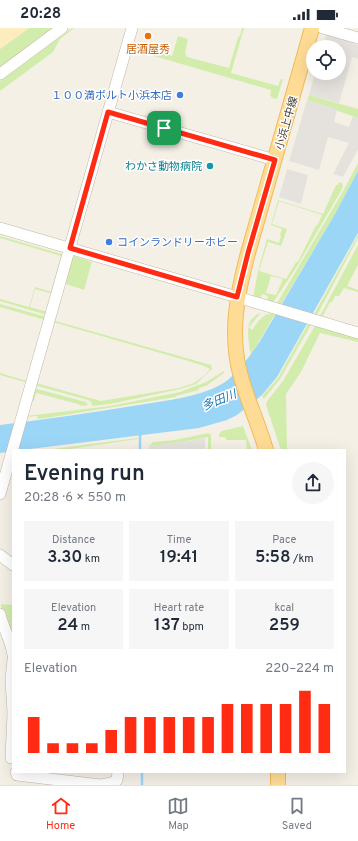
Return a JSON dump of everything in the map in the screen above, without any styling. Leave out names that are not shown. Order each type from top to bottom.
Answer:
[{"type":"main road","name":"小浜上中線","points":[[266,449],[241,377],[237,360],[235,326],[237,297],[246,259],[312,28]]},
{"type":"main road","points":[[278,773],[278,785]]},
{"type":"street","points":[[0,74],[62,28]]},
{"type":"street","points":[[13,449],[132,28]]},
{"type":"street","points":[[323,28],[358,38]]},
{"type":"street","points":[[108,112],[275,160]]},
{"type":"street","points":[[0,228],[358,333]]},
{"type":"street","points":[[0,494],[12,451]]},
{"type":"street","points":[[0,555],[12,564]]},
{"type":"street","points":[[0,614],[3,628],[12,650]]},
{"type":"street","points":[[12,670],[12,696]]},
{"type":"street","points":[[8,760],[12,722]]},
{"type":"street","points":[[16,773],[17,775],[100,785],[112,783],[117,780],[118,773]]},
{"type":"green space","points":[[29,28],[56,28],[0,69],[0,49]]},
{"type":"green space","points":[[74,28],[60,39],[53,52],[0,91],[0,81]]},
{"type":"green space","points":[[242,28],[244,28],[231,73],[278,86],[281,79],[283,79],[277,99],[272,98],[270,95],[271,90],[130,49],[132,43],[172,56],[178,36],[188,39],[185,53],[187,57],[229,68]]},
{"type":"green space","points":[[309,95],[358,109],[358,118],[307,100]]},
{"type":"green space","points":[[358,163],[358,171],[335,214],[280,306],[276,305],[342,193]]},
{"type":"green space","points":[[339,182],[342,183],[343,186],[341,191],[296,268],[272,304],[267,302],[268,296],[262,294],[260,300],[253,298],[258,271],[267,239],[279,243],[281,236],[282,229],[271,225],[278,200],[323,214],[336,185],[338,185]],"holes":[[[279,201],[322,215],[298,262],[296,262],[286,279],[259,271],[268,242],[281,246],[287,229],[272,224]],[[271,276],[283,279],[276,295],[266,293]]]},
{"type":"green space","points":[[358,235],[358,238],[316,317],[313,316]]},
{"type":"green space","points":[[0,236],[65,255],[47,315],[0,301],[0,299],[29,307],[35,287],[51,292],[61,256],[0,238]],"holes":[[[35,289],[53,294],[47,312],[30,307]]]},
{"type":"green space","points":[[358,245],[358,265],[347,286],[358,290],[358,292],[344,288],[339,296],[335,296],[332,302],[330,302],[322,318],[320,316]]},
{"type":"green space","points":[[74,256],[92,262],[84,290],[63,283],[70,257]]},
{"type":"green space","points":[[0,304],[47,317],[28,383],[0,375],[0,373],[27,381],[45,320],[0,307]]},
{"type":"green space","points":[[259,313],[260,314],[249,327],[252,330],[264,316],[271,313],[275,314],[251,355],[248,330],[251,319]]},
{"type":"green space","points":[[52,320],[211,365],[212,369],[196,384],[180,389],[110,404],[92,406],[91,402],[88,400],[34,385]],"holes":[[[53,322],[188,361],[210,369],[205,375],[194,383],[179,388],[101,401],[36,383]]]},
{"type":"green space","points":[[308,324],[311,325],[280,379],[264,399],[262,396],[278,378]]},
{"type":"green space","points":[[315,326],[358,338],[358,342],[320,333],[301,372],[286,394],[287,449],[281,449],[266,405],[267,401],[283,381]]},
{"type":"green space","points":[[224,371],[224,373],[206,386],[199,388],[199,390],[176,397],[46,418],[38,419],[37,416],[26,417],[110,406],[180,392],[206,382]]},
{"type":"green space","points":[[33,388],[86,402],[88,405],[82,406],[36,393],[34,401],[30,400]]},
{"type":"green space","points":[[243,426],[252,449],[247,449],[246,440],[227,440],[225,437],[219,437],[219,434],[222,431]]},
{"type":"green space","points":[[208,433],[211,434],[211,449],[208,449],[208,437],[149,446],[153,442],[175,440]]},
{"type":"green space","points":[[138,438],[70,449],[53,449]]},
{"type":"green space","points":[[1,604],[12,605],[11,636],[3,620]]},
{"type":"sand","points":[[0,28],[29,28],[0,49]]},
{"type":"shaded area","points":[[327,32],[353,40],[353,44],[358,45],[358,59],[352,57],[346,78],[346,40],[325,40]]},
{"type":"shaded area","points":[[313,80],[346,80],[339,103],[309,95]]},
{"type":"shaded area","points":[[307,100],[337,109],[334,122],[349,127],[353,116],[358,118],[358,149],[343,177],[333,174],[349,143],[328,137],[319,170],[289,161]]},
{"type":"shaded area","points":[[287,169],[308,175],[301,204],[279,197]]},
{"type":"shaded area","points":[[205,438],[205,449],[149,449],[149,446]]},
{"type":"water","name":"多田川","points":[[358,171],[358,233],[277,377],[262,395],[237,415],[227,420],[199,428],[30,449],[12,449],[12,451],[0,453],[0,425],[91,413],[176,399],[207,391],[225,382],[244,363],[260,341],[335,214]]},
{"type":"waterway","points":[[140,433],[140,449]]},
{"type":"waterway","points":[[142,773],[142,785]]},
{"type":"place","name":"居酒屋秀","points":[[148,36]]},
{"type":"place","name":"１００満ボルト小浜本店","points":[[180,95]]},
{"type":"place","name":"わかさ動物病院","points":[[210,166]]},
{"type":"place","name":"コインランドリーホビー","points":[[109,242]]},
{"type":"route","points":[[108,112],[164,128],[275,160],[237,297],[70,248],[108,112]]}]
